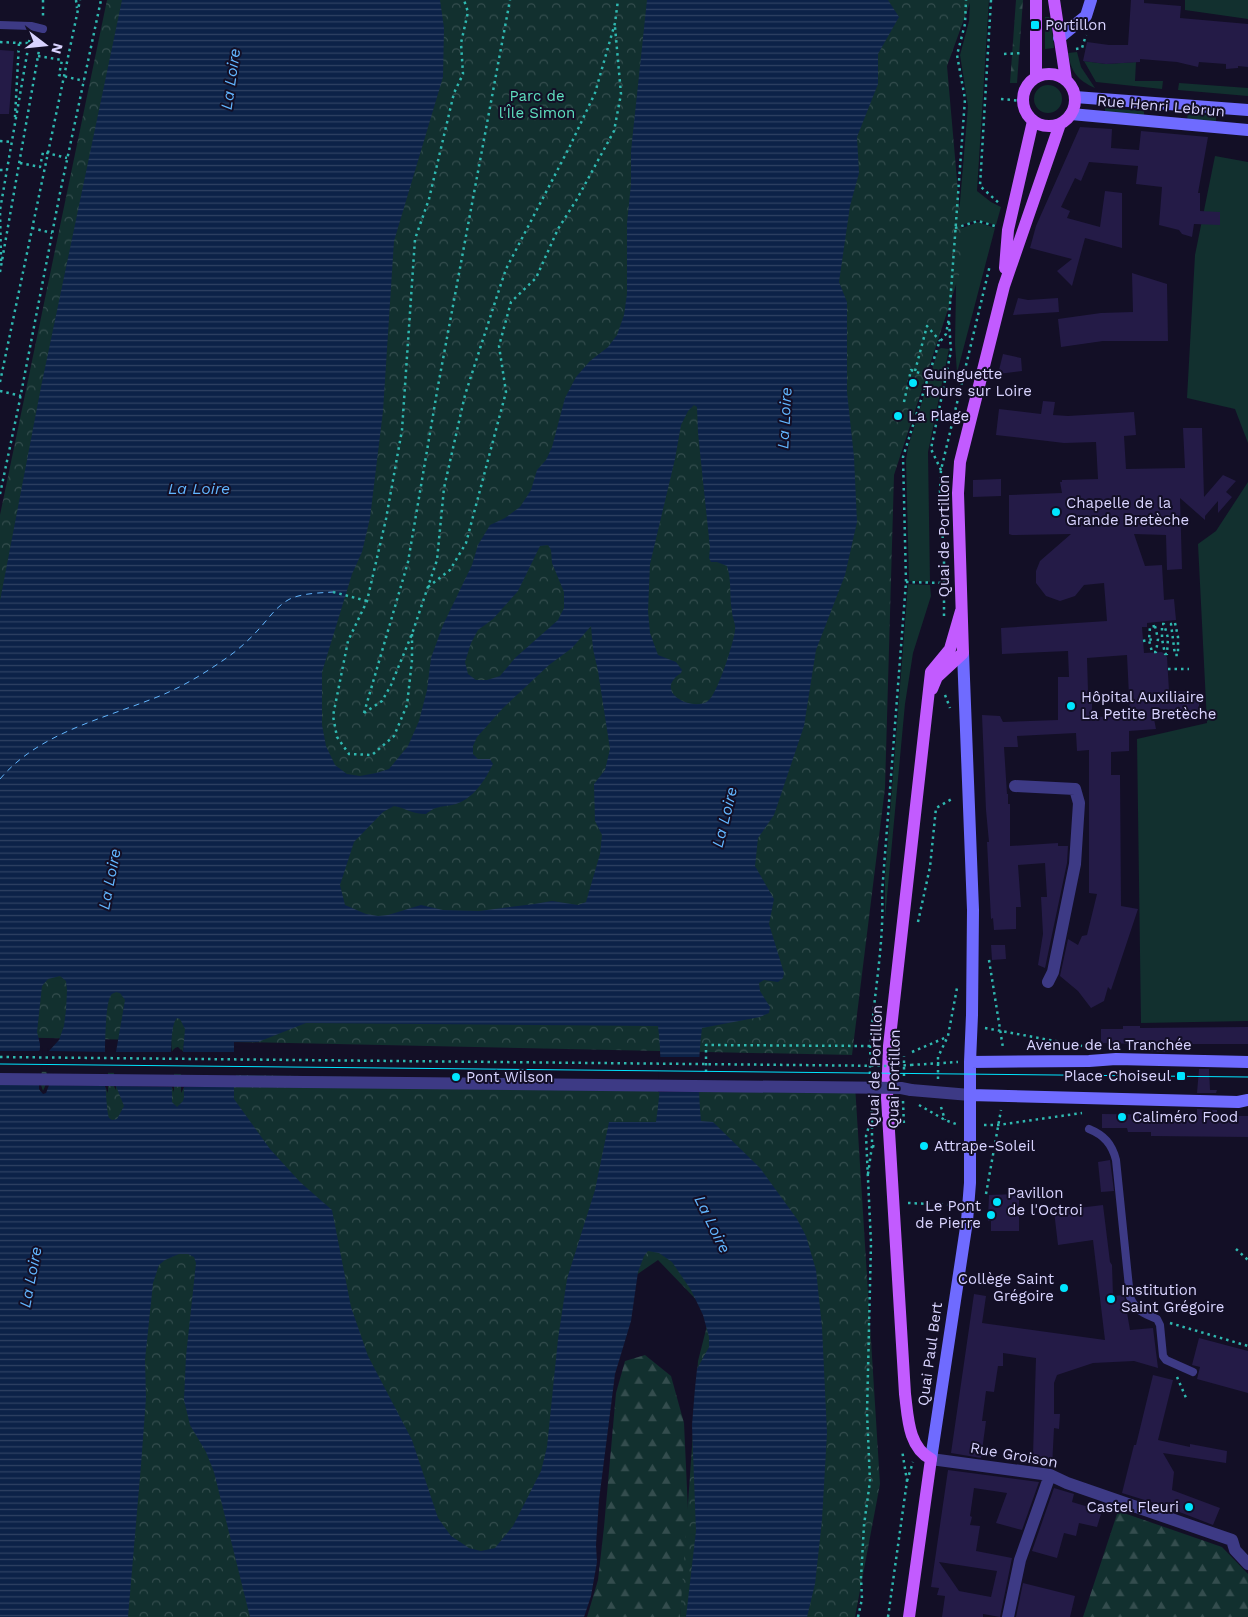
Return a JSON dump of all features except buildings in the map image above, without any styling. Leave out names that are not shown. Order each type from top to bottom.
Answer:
[{"type":"main road","points":[[1036,0],[1036,77]]},
{"type":"main road","points":[[1054,0],[1066,80]]},
{"type":"main road","points":[[1059,38],[1086,16],[1091,0]]},
{"type":"main road","points":[[1052,74],[1066,80],[1075,98],[1071,114],[1060,124],[1046,126],[1033,120],[1027,114],[1023,101],[1025,90],[1030,82],[1036,77],[1052,74]]},
{"type":"main road","name":"Rue Henri Lebrun","points":[[1075,98],[1248,110]]},
{"type":"main road","name":"Rue Henri Lebrun","points":[[1071,114],[1248,130]]},
{"type":"main road","name":"Quai de Portillon","points":[[1004,286],[1008,230],[1033,120]]},
{"type":"main road","name":"Quai de Portillon","points":[[970,1062],[973,1006],[973,906],[961,611],[958,492],[960,462],[1004,286],[1060,124]]},
{"type":"main road","name":"Quai de Portillon","points":[[931,1459],[922,1454],[918,1449],[912,1436],[908,1416],[900,1319],[887,1098],[891,1022],[931,672],[950,649],[961,611]]},
{"type":"main road","name":"Quai de Portillon","points":[[929,697],[937,678],[963,653]]},
{"type":"main road","name":"Avenue de la Tranchée","points":[[970,1062],[1116,1059],[1248,1062]]},
{"type":"main road","name":"Quai Paul Bert","points":[[909,1617],[967,1221],[970,1188],[970,1062]]},
{"type":"main road","points":[[970,1095],[1238,1102],[1248,1100]]},
{"type":"street","points":[[1015,786],[1075,789],[1079,803],[1074,864],[1053,972],[1048,982]]},
{"type":"street","points":[[0,1079],[901,1088],[908,1095],[970,1095]]},
{"type":"street","name":"Rue Groison","points":[[931,1459],[1050,1475],[1067,1483],[1232,1540],[1235,1550],[1248,1564]]},
{"type":"street","points":[[1008,1617],[1020,1560],[1050,1475]]},
{"type":"lane","points":[[0,25],[43,28]]},
{"type":"lane","points":[[1089,1129],[1100,1133],[1114,1151],[1130,1298],[1138,1311],[1157,1319],[1160,1325],[1163,1356],[1166,1360],[1193,1372]]},
{"type":"path","points":[[0,270],[43,28],[43,0]]},
{"type":"path","points":[[76,0],[78,11]]},
{"type":"path","points":[[0,382],[80,0]]},
{"type":"path","points":[[0,493],[101,0]]},
{"type":"path","points":[[412,634],[412,660],[407,705],[394,736],[372,755],[349,754],[338,737],[333,716],[348,641],[367,601],[386,519],[402,430],[415,239],[429,199],[454,93],[463,74],[462,43],[468,12],[464,0]]},
{"type":"path","points":[[510,0],[438,386],[408,562],[364,713],[382,701],[391,685],[412,634],[437,560],[444,488],[465,395],[503,278],[595,93],[615,23],[618,0]]},
{"type":"path","points":[[870,1076],[870,1046],[883,918],[882,893],[906,582],[903,457],[940,341],[946,334],[949,318],[965,99],[957,56],[965,24],[966,0]]},
{"type":"path","points":[[991,0],[980,186],[998,200],[1004,209]]},
{"type":"path","points":[[428,588],[450,570],[466,543],[506,392],[499,346],[511,302],[536,278],[558,229],[577,199],[614,130],[620,94],[615,23]]},
{"type":"path","points":[[0,270],[0,210],[31,26]]},
{"type":"path","points":[[1074,49],[1082,48],[1086,34],[1083,29]]},
{"type":"path","points":[[0,42],[28,43]]},
{"type":"path","points":[[15,128],[19,43]]},
{"type":"path","points":[[1004,54],[1026,53]]},
{"type":"path","points":[[38,56],[62,60],[59,75],[84,81]]},
{"type":"path","points":[[16,83],[22,83]]},
{"type":"path","points":[[1001,99],[1023,101]]},
{"type":"path","points":[[0,141],[12,142]]},
{"type":"path","points":[[19,163],[40,167],[43,152],[68,158]]},
{"type":"path","points":[[0,170],[7,170]]},
{"type":"path","points":[[956,228],[978,221],[999,228]]},
{"type":"path","points":[[32,228],[52,233]]},
{"type":"path","points":[[941,470],[931,450],[951,351],[949,318]]},
{"type":"path","points":[[915,371],[926,326],[940,341]]},
{"type":"path","points":[[904,402],[911,370],[928,376]]},
{"type":"path","points":[[0,391],[21,396]]},
{"type":"path","points":[[906,582],[944,583]]},
{"type":"path","points":[[334,592],[367,601]]},
{"type":"path","points":[[1178,637],[1175,623],[1171,624],[1170,638],[1167,654],[1165,654],[1160,639],[1155,626],[1150,627],[1149,640],[1152,652],[1156,652],[1160,639],[1162,624],[1164,624],[1170,638],[1175,655],[1178,655],[1178,637]]},
{"type":"path","points":[[1178,637],[1184,636]]},
{"type":"path","points":[[1143,641],[1154,638]]},
{"type":"path","points":[[1168,669],[1189,669]]},
{"type":"path","points":[[917,928],[930,867],[936,808],[952,799]]},
{"type":"path","points":[[988,960],[1004,1052]]},
{"type":"path","points":[[938,1065],[938,1057],[948,1036],[957,988]]},
{"type":"path","points":[[982,1028],[1089,1047]]},
{"type":"path","points":[[912,1052],[948,1036]]},
{"type":"path","points":[[706,1074],[706,1045],[870,1046]]},
{"type":"path","name":"Quai Portillon","points":[[904,1049],[904,1077]]},
{"type":"path","points":[[0,1058],[893,1066],[970,1062]]},
{"type":"path","points":[[908,1095],[945,1120],[961,1126]]},
{"type":"path","name":"Quai Portillon","points":[[904,1132],[908,1095]]},
{"type":"path","points":[[858,1617],[862,1599],[861,1578],[864,1525],[870,1481],[867,1413],[871,1243],[866,1136],[872,1116],[871,1096]]},
{"type":"path","points":[[986,1194],[1003,1104]]},
{"type":"path","points":[[982,1126],[1090,1112]]},
{"type":"path","points":[[867,1184],[872,1146]]},
{"type":"path","points":[[907,1195],[908,1203],[960,1206]]},
{"type":"path","points":[[1236,1249],[1248,1260]]},
{"type":"path","points":[[1157,1319],[1248,1346]]},
{"type":"path","points":[[1175,1372],[1187,1400]]},
{"type":"path","points":[[888,1617],[907,1481],[902,1449]]},
{"type":"green space","name":"La Loire","points":[[107,0],[971,0],[947,66],[964,260],[894,475],[885,788],[852,1055],[0,1037],[0,515]]},
{"type":"green space","points":[[970,0],[989,0],[977,191],[1001,207],[996,225],[977,220],[958,226],[968,106],[960,55],[969,21]]},
{"type":"green space","points":[[1016,0],[1023,0],[1017,83],[1010,83]]},
{"type":"green space","points":[[1185,0],[1248,0],[1248,19],[1185,10]]},
{"type":"green space","points":[[1045,17],[1049,17],[1051,20],[1054,48],[1045,49]]},
{"type":"green space","points":[[1077,52],[1081,67],[1095,88],[1079,78],[1073,70],[1068,53]]},
{"type":"green space","points":[[1084,61],[1106,64],[1136,62],[1135,81],[1163,81],[1162,89],[1096,82]]},
{"type":"green space","points":[[1179,83],[1248,88],[1248,96],[1178,90]]},
{"type":"green space","points":[[1048,85],[1058,89],[1062,99],[1058,109],[1048,113],[1038,109],[1034,99],[1038,89]]},
{"type":"green space","points":[[1105,108],[1144,111],[1144,117],[1105,114]]},
{"type":"green space","points":[[1188,113],[1216,116],[1216,122],[1187,120]]},
{"type":"green space","points":[[1215,156],[1248,162],[1248,443],[1235,409],[1187,398],[1195,255]]},
{"type":"green space","points":[[978,222],[995,228],[957,373],[955,344],[957,230]]},
{"type":"green space","points":[[941,348],[949,349],[928,452],[930,582],[909,581],[906,460],[908,447],[938,350]]},
{"type":"green space","points":[[1248,482],[1248,1021],[1141,1023],[1137,739],[1207,723],[1198,544],[1216,531]]},
{"type":"green space","points":[[908,584],[930,585],[931,596],[913,653],[905,704],[885,918],[885,877]]},
{"type":"green space","points":[[185,1035],[183,1052],[178,1047],[172,1052],[171,1040]]},
{"type":"green space","points":[[0,1071],[855,1085],[880,1484],[855,1617],[680,1617],[698,1361],[710,1314],[658,1260],[626,1282],[566,1617],[0,1617]]},
{"type":"green space","points":[[645,1355],[671,1376],[684,1423],[689,1532],[680,1617],[587,1617],[598,1580],[616,1393],[625,1361]]},
{"type":"green space","points":[[1118,1511],[1222,1547],[1248,1574],[1248,1617],[1083,1617]]},
{"type":"water","name":"La Loire","points":[[122,0],[440,0],[444,28],[443,77],[394,241],[383,411],[370,518],[362,552],[352,574],[322,672],[322,725],[326,746],[335,765],[347,774],[360,776],[389,769],[408,746],[419,721],[427,690],[431,658],[443,625],[472,565],[478,545],[490,525],[505,518],[520,507],[531,490],[537,470],[546,460],[552,447],[565,398],[576,377],[590,361],[608,347],[617,335],[624,315],[627,294],[627,223],[631,184],[631,151],[647,0],[888,0],[899,17],[878,54],[878,84],[857,137],[859,173],[850,206],[839,282],[847,302],[847,392],[854,457],[857,522],[845,575],[816,650],[804,726],[774,815],[758,838],[755,866],[774,899],[769,924],[784,973],[783,978],[778,982],[764,980],[759,983],[760,991],[770,1007],[769,1013],[760,1017],[702,1028],[700,1051],[701,1121],[713,1122],[760,1168],[797,1219],[806,1236],[816,1270],[822,1327],[827,1433],[822,1520],[815,1584],[807,1617],[686,1617],[696,1531],[692,1425],[695,1388],[697,1369],[709,1347],[709,1337],[703,1315],[691,1290],[672,1262],[659,1253],[648,1251],[638,1272],[631,1321],[615,1374],[599,1500],[596,1545],[597,1562],[591,1596],[584,1617],[250,1617],[214,1472],[206,1452],[190,1425],[184,1400],[186,1356],[196,1263],[194,1257],[188,1254],[179,1254],[159,1265],[153,1283],[145,1360],[146,1398],[128,1617],[0,1617],[0,601],[41,387]],"holes":[[[694,405],[697,407],[710,548],[709,558],[711,562],[727,566],[735,627],[728,656],[716,689],[712,697],[701,704],[685,702],[673,693],[671,687],[673,680],[682,670],[676,662],[658,655],[650,633],[648,611],[650,564],[675,459],[681,425],[688,411]],[[548,545],[551,550],[552,563],[564,592],[564,608],[558,620],[515,658],[500,676],[487,680],[476,680],[468,674],[465,662],[471,643],[478,630],[493,619],[518,591],[540,546]],[[591,626],[593,649],[610,749],[605,770],[594,784],[595,821],[602,835],[600,854],[586,902],[578,905],[552,901],[479,911],[443,910],[421,905],[388,915],[378,916],[366,914],[345,905],[340,885],[354,842],[383,812],[394,806],[426,814],[435,808],[456,804],[474,793],[493,764],[490,759],[478,759],[473,754],[473,746],[477,737],[503,708],[549,665],[572,648]],[[60,976],[66,981],[67,991],[64,1026],[59,1040],[49,1051],[46,1093],[41,1092],[39,1089],[40,1044],[37,1032],[42,986],[48,979]],[[120,993],[125,1000],[116,1052],[116,1086],[124,1106],[117,1119],[112,1120],[109,1118],[107,1109],[105,1057],[106,1020],[112,994]],[[177,1018],[180,1019],[185,1029],[183,1052],[184,1097],[177,1107],[172,1102],[172,1031]],[[306,1023],[658,1026],[660,1074],[656,1122],[609,1122],[595,1190],[567,1279],[558,1339],[547,1447],[541,1471],[513,1526],[495,1548],[481,1551],[469,1548],[451,1536],[438,1518],[412,1440],[368,1356],[351,1307],[332,1210],[300,1182],[270,1149],[234,1099],[234,1042],[258,1042]]]},
{"type":"pier","points":[[43,1047],[41,1085],[43,1091],[46,1084],[48,1048],[49,1051],[106,1052],[108,1048],[108,1093],[105,1086],[49,1085],[46,1093],[43,1094],[39,1089],[39,1085],[0,1084],[0,1051],[39,1051]]},
{"type":"pier","points":[[114,1048],[116,1052],[172,1052],[174,1049],[174,1092],[172,1087],[116,1086],[116,1090],[114,1086]]},
{"type":"pier","points":[[181,1049],[183,1052],[236,1052],[236,1087],[184,1087],[181,1093]]},
{"type":"pier","points":[[659,1057],[701,1057],[701,1092],[658,1092]]},
{"type":"ferry route","points":[[0,779],[32,750],[51,739],[162,695],[199,676],[239,649],[278,608],[292,598],[302,595],[333,592]]},
{"type":"tram line","points":[[0,1064],[1248,1077]]},
{"type":"place","name":"Portillon","points":[[1035,25]]},
{"type":"place","name":"Guinguette Tours sur Loire","points":[[913,383]]},
{"type":"place","name":"La Plage","points":[[898,416]]},
{"type":"place","name":"Chapelle de la Grande Bretèche","points":[[1056,512]]},
{"type":"place","name":"Hôpital Auxiliaire La Petite Bretèche","points":[[1071,706]]},
{"type":"place","name":"Place Choiseul","points":[[1181,1076]]},
{"type":"place","name":"Pont Wilson","points":[[456,1077]]},
{"type":"place","name":"Caliméro Food","points":[[1122,1117]]},
{"type":"place","name":"Attrape-Soleil","points":[[924,1146]]},
{"type":"place","name":"Pavillon de l'Octroi","points":[[997,1202]]},
{"type":"place","name":"Le Pont de Pierre","points":[[991,1215]]},
{"type":"place","name":"Collège Saint Grégoire","points":[[1064,1288]]},
{"type":"place","name":"Institution Saint Grégoire","points":[[1111,1299]]},
{"type":"place","name":"Castel Fleuri","points":[[1189,1507]]},
{"type":"park label","name":"Parc de l'Île Simon","points":[[537,104]]}]
